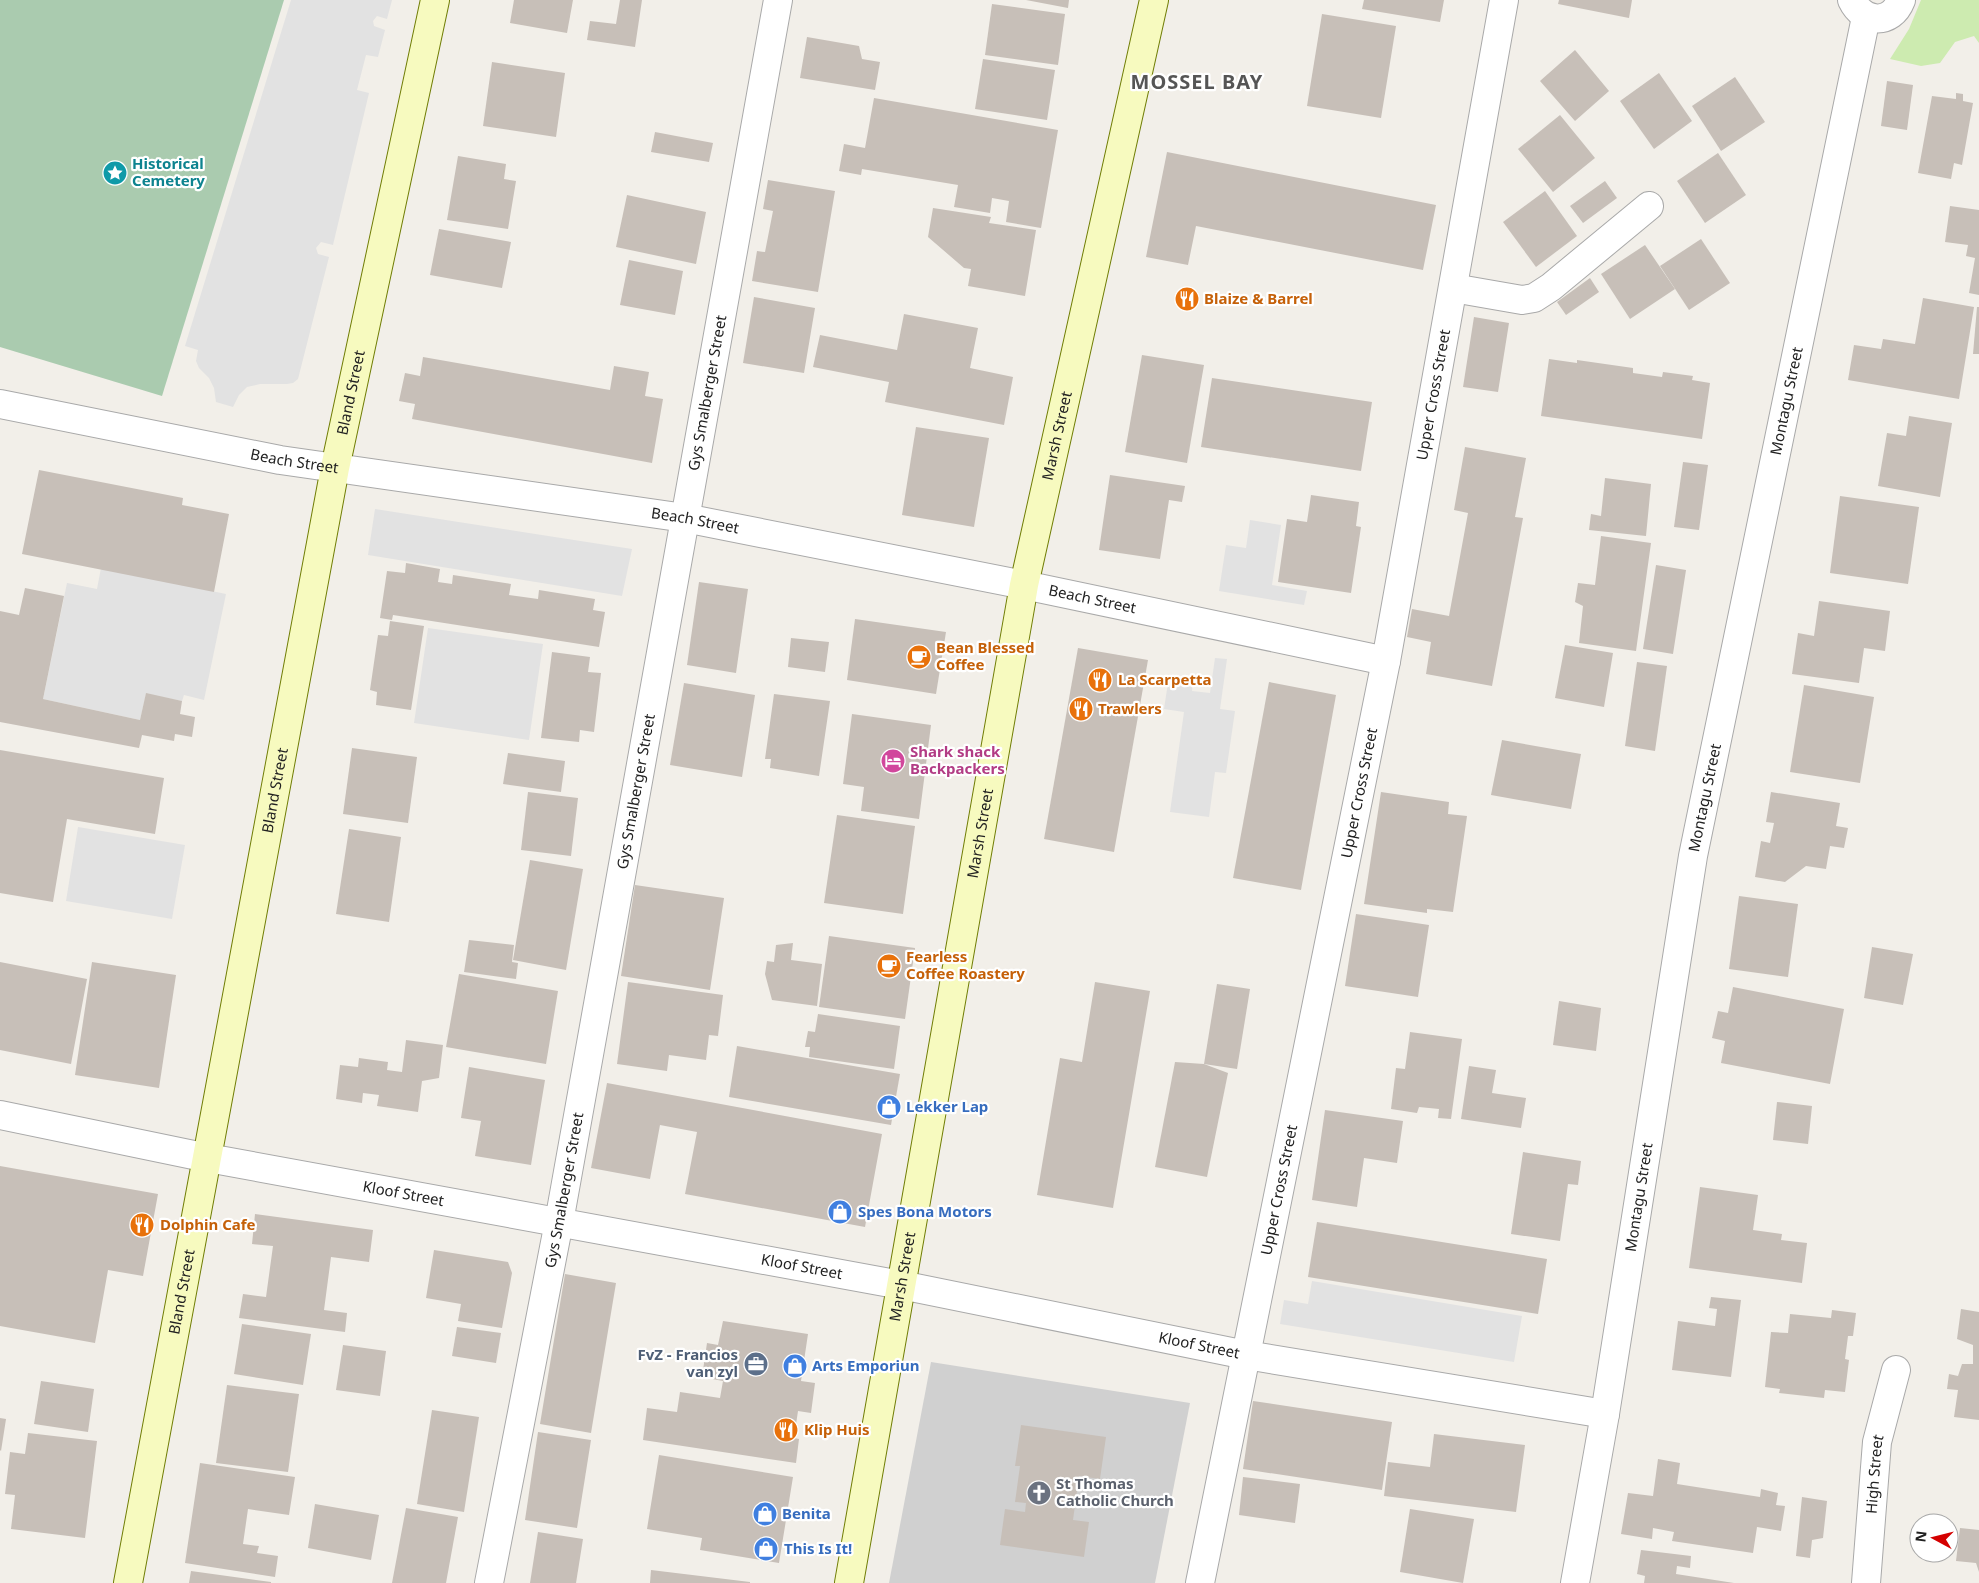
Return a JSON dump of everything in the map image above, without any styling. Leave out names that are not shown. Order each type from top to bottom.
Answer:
[{"type":"street","name":"Bland Street","points":[[128,1583],[335,468],[435,0]]},
{"type":"street","name":"Gys Smalberger Street","points":[[489,1583],[559,1222],[778,0]]},
{"type":"street","name":"Marsh Street","points":[[849,1583],[1024,585],[1154,0]]},
{"type":"street","name":"Upper Cross Street","points":[[1200,1583],[1386,662],[1504,0]]},
{"type":"street","name":"Montagu Street","points":[[1575,1583],[1605,1414],[1693,856],[1859,8],[1874,19],[1888,16],[1899,6],[1901,0]]},
{"type":"street","points":[[1453,288],[1522,300],[1534,298],[1551,287],[1649,206]]},
{"type":"street","name":"Beach Street","points":[[0,404],[280,460],[685,518],[1024,585],[1386,662]]},
{"type":"street","name":"Kloof Street","points":[[0,1115],[208,1158],[901,1284],[1246,1355],[1605,1414]]},
{"type":"street","name":"High Street","points":[[1866,1583],[1877,1442],[1896,1370]]},
{"type":"shaded area","points":[[291,0],[392,0],[387,19],[377,16],[373,21],[374,26],[385,30],[378,57],[366,55],[357,90],[369,93],[333,245],[321,242],[316,248],[318,254],[329,257],[298,379],[293,383],[287,384],[260,384],[247,387],[239,395],[233,407],[216,402],[214,388],[196,361],[198,350],[185,346]]},
{"type":"shaded area","points":[[375,509],[632,549],[622,596],[368,555]]},
{"type":"shaded area","points":[[1250,520],[1281,525],[1272,585],[1307,591],[1304,605],[1219,591],[1226,545],[1246,548]]},
{"type":"shaded area","points":[[101,568],[226,594],[204,700],[184,695],[182,701],[146,694],[140,720],[43,699],[67,583],[97,589]]},
{"type":"shaded area","points":[[428,628],[543,644],[529,740],[414,723]]},
{"type":"shaded area","points":[[1215,658],[1227,659],[1220,709],[1235,711],[1226,773],[1215,772],[1209,817],[1170,812],[1184,712],[1164,709],[1169,676],[1193,679],[1192,691],[1210,693]]},
{"type":"shaded area","points":[[78,827],[185,845],[172,919],[66,901]]},
{"type":"shaded area","points":[[1312,1281],[1522,1316],[1514,1362],[1280,1324],[1284,1300],[1308,1304]]},
{"type":"shaded area","name":"St Thomas Catholic Church","points":[[931,1362],[1190,1403],[1155,1583],[889,1583]]},
{"type":"green space","name":"Historical Cemetery","points":[[0,0],[284,0],[162,396],[0,347]]},
{"type":"green space","points":[[1921,0],[1979,0],[1979,43],[1974,36],[1955,42],[1940,63],[1921,66],[1890,59],[1909,29]]},
{"type":"building","points":[[514,0],[573,0],[567,33],[510,23]]},
{"type":"building","points":[[620,0],[642,0],[635,47],[587,40],[590,21],[616,24]]},
{"type":"building","points":[[1026,0],[1069,0],[1068,8]]},
{"type":"building","points":[[1364,0],[1444,0],[1440,22],[1362,9]]},
{"type":"building","points":[[1559,0],[1632,0],[1629,18],[1558,4]]},
{"type":"building","points":[[992,4],[1065,14],[1058,65],[985,55]]},
{"type":"building","points":[[1322,14],[1396,26],[1381,118],[1307,106]]},
{"type":"building","points":[[807,37],[859,46],[862,59],[880,62],[875,90],[800,78]]},
{"type":"building","points":[[1575,50],[1609,91],[1575,121],[1540,81]]},
{"type":"building","points":[[983,59],[1055,70],[1047,120],[975,109]]},
{"type":"building","points":[[492,62],[565,73],[556,137],[483,126]]},
{"type":"building","points":[[1659,73],[1692,121],[1654,149],[1620,101]]},
{"type":"building","points":[[1735,77],[1765,122],[1721,151],[1692,106]]},
{"type":"building","points":[[1887,81],[1913,85],[1907,130],[1881,126]]},
{"type":"building","points":[[1956,93],[1963,94],[1963,101],[1973,103],[1962,165],[1954,163],[1951,179],[1918,173],[1932,96],[1956,99]]},
{"type":"building","points":[[874,98],[1058,130],[1041,228],[1006,222],[1009,201],[992,198],[990,213],[954,207],[958,185],[862,169],[861,175],[839,171],[844,144],[865,148]]},
{"type":"building","points":[[1560,115],[1595,158],[1553,192],[1518,149]]},
{"type":"building","points":[[655,132],[713,143],[709,162],[651,152]]},
{"type":"building","points":[[1167,152],[1436,205],[1423,270],[1196,226],[1188,265],[1146,257]]},
{"type":"building","points":[[1718,153],[1746,195],[1705,223],[1677,181]]},
{"type":"building","points":[[458,156],[506,164],[504,179],[516,181],[508,229],[447,220]]},
{"type":"building","points":[[768,180],[835,191],[818,292],[752,281],[757,251],[765,252],[773,211],[763,209]]},
{"type":"building","points":[[1605,181],[1617,198],[1583,223],[1570,206]]},
{"type":"building","points":[[1545,191],[1577,236],[1536,267],[1503,222]]},
{"type":"building","points":[[627,195],[706,212],[696,264],[616,247]]},
{"type":"building","points":[[1950,206],[1979,210],[1979,295],[1969,293],[1975,258],[1966,256],[1968,245],[1945,242]]},
{"type":"building","points":[[933,208],[991,217],[989,223],[1036,230],[1025,296],[968,286],[971,269],[964,268],[928,237]]},
{"type":"building","points":[[439,229],[511,242],[502,288],[430,275]]},
{"type":"building","points":[[1701,239],[1730,283],[1689,310],[1660,266]]},
{"type":"building","points":[[1645,245],[1675,289],[1630,319],[1601,274]]},
{"type":"building","points":[[629,260],[683,271],[675,315],[620,305]]},
{"type":"building","points":[[1590,278],[1599,292],[1566,315],[1557,302]]},
{"type":"building","points":[[754,297],[815,308],[804,373],[743,363]]},
{"type":"building","points":[[1923,298],[1974,307],[1959,399],[1848,380],[1854,345],[1881,349],[1883,339],[1915,344]]},
{"type":"building","points":[[1977,307],[1979,307],[1979,354],[1973,354]]},
{"type":"building","points":[[904,314],[978,328],[970,368],[1013,377],[1004,425],[885,402],[889,382],[813,367],[820,335],[897,350]]},
{"type":"building","points":[[1474,317],[1509,323],[1498,392],[1463,387]]},
{"type":"building","points":[[1142,355],[1204,365],[1187,463],[1125,452]]},
{"type":"building","points":[[423,357],[610,390],[614,366],[649,372],[645,396],[663,399],[652,463],[412,419],[415,404],[399,401],[405,373],[420,376]]},
{"type":"building","points":[[1549,359],[1577,363],[1577,360],[1633,368],[1633,373],[1662,377],[1663,372],[1693,376],[1692,380],[1710,383],[1702,439],[1541,416]]},
{"type":"building","points":[[1212,378],[1372,402],[1361,471],[1201,447]]},
{"type":"building","points":[[1909,416],[1952,423],[1940,497],[1878,486],[1887,433],[1906,436]]},
{"type":"building","points":[[916,427],[989,438],[974,527],[902,515]]},
{"type":"building","points":[[1465,447],[1526,458],[1515,517],[1523,518],[1492,686],[1426,674],[1431,642],[1407,637],[1412,609],[1449,616],[1468,513],[1454,510]]},
{"type":"building","points":[[1683,462],[1708,465],[1699,530],[1674,527]]},
{"type":"building","points":[[39,470],[183,498],[182,505],[229,514],[214,592],[22,554]]},
{"type":"building","points":[[1110,475],[1185,486],[1182,502],[1169,500],[1160,559],[1099,550]]},
{"type":"building","points":[[1605,478],[1651,484],[1646,536],[1589,530],[1591,514],[1601,516]]},
{"type":"building","points":[[1311,495],[1359,502],[1356,526],[1361,527],[1351,593],[1278,582],[1287,519],[1307,522]]},
{"type":"building","points":[[1840,496],[1919,507],[1908,584],[1830,573]]},
{"type":"building","points":[[1601,536],[1651,543],[1636,651],[1579,643],[1583,606],[1575,602],[1578,583],[1595,585]]},
{"type":"building","points":[[406,563],[440,569],[438,582],[452,584],[453,575],[511,584],[509,595],[538,599],[539,590],[595,599],[593,610],[605,612],[599,647],[393,615],[392,620],[380,618],[387,571],[405,573]]},
{"type":"building","points":[[1656,565],[1686,570],[1673,654],[1643,649]]},
{"type":"building","points":[[699,582],[748,589],[736,673],[687,665]]},
{"type":"building","points":[[25,588],[64,596],[43,699],[140,720],[146,693],[182,701],[180,714],[195,717],[192,737],[175,734],[174,741],[142,735],[139,748],[0,722],[0,611],[19,615]]},
{"type":"building","points":[[1819,601],[1890,611],[1885,651],[1864,648],[1859,683],[1792,674],[1798,633],[1814,636]]},
{"type":"building","points":[[855,619],[946,632],[936,694],[847,680]]},
{"type":"building","points":[[390,621],[424,626],[411,710],[376,705],[377,692],[370,690],[378,635],[388,636]]},
{"type":"building","points":[[791,638],[829,642],[825,672],[788,667]]},
{"type":"building","points":[[1565,645],[1613,653],[1604,707],[1555,698]]},
{"type":"building","points":[[1078,648],[1148,660],[1114,852],[1044,839]]},
{"type":"building","points":[[552,652],[590,657],[588,672],[601,673],[594,732],[580,730],[579,742],[541,738]]},
{"type":"building","points":[[1637,662],[1667,666],[1655,751],[1625,746]]},
{"type":"building","points":[[1269,682],[1336,695],[1301,890],[1233,878]]},
{"type":"building","points":[[684,683],[755,695],[742,777],[670,765]]},
{"type":"building","points":[[1804,685],[1874,697],[1860,783],[1790,772]]},
{"type":"building","points":[[774,694],[830,701],[819,776],[770,768],[771,759],[765,759]]},
{"type":"building","points":[[852,714],[931,725],[919,819],[861,811],[864,787],[843,784]]},
{"type":"building","points":[[1502,740],[1581,754],[1571,809],[1491,795]]},
{"type":"building","points":[[352,748],[417,757],[408,823],[343,814]]},
{"type":"building","points":[[0,750],[164,778],[155,834],[67,819],[53,902],[0,893]]},
{"type":"building","points":[[508,753],[565,761],[561,792],[503,784]]},
{"type":"building","points":[[528,792],[578,798],[571,856],[521,850]]},
{"type":"building","points":[[1381,792],[1449,802],[1448,814],[1467,816],[1453,912],[1427,909],[1427,913],[1364,904]]},
{"type":"building","points":[[1771,792],[1840,803],[1836,826],[1848,828],[1844,848],[1830,846],[1826,869],[1806,866],[1785,882],[1755,877],[1761,841],[1770,843],[1774,823],[1766,822]]},
{"type":"building","points":[[837,815],[915,826],[903,914],[824,903]]},
{"type":"building","points":[[349,829],[401,837],[389,922],[336,914]]},
{"type":"building","points":[[530,860],[583,869],[566,970],[513,960]]},
{"type":"building","points":[[635,885],[724,898],[710,990],[621,976]]},
{"type":"building","points":[[1739,896],[1798,904],[1788,977],[1729,969]]},
{"type":"building","points":[[1356,914],[1429,925],[1418,997],[1345,986]]},
{"type":"building","points":[[829,936],[915,948],[905,1019],[819,1007]]},
{"type":"building","points":[[469,940],[514,945],[512,962],[518,963],[516,979],[464,972]]},
{"type":"building","points":[[793,943],[791,960],[822,964],[817,1006],[772,1000],[765,974],[767,961],[774,962],[776,945]]},
{"type":"building","points":[[1872,947],[1913,954],[1903,1005],[1864,998]]},
{"type":"building","points":[[0,962],[87,979],[71,1064],[0,1050]]},
{"type":"building","points":[[92,962],[176,975],[159,1088],[75,1075]]},
{"type":"building","points":[[459,974],[558,991],[546,1064],[446,1047]]},
{"type":"building","points":[[628,982],[723,995],[718,1036],[709,1035],[706,1060],[669,1055],[667,1071],[617,1064]]},
{"type":"building","points":[[1095,982],[1150,991],[1113,1208],[1037,1195],[1060,1058],[1082,1062]]},
{"type":"building","points":[[1217,984],[1250,989],[1237,1069],[1204,1064]]},
{"type":"building","points":[[1733,987],[1844,1009],[1830,1084],[1721,1063],[1725,1041],[1712,1038],[1718,1011],[1728,1013]]},
{"type":"building","points":[[1559,1001],[1601,1008],[1596,1051],[1553,1045]]},
{"type":"building","points":[[818,1014],[900,1026],[894,1069],[809,1057],[810,1047],[805,1047],[808,1031],[815,1032]]},
{"type":"building","points":[[1410,1032],[1462,1039],[1451,1119],[1438,1118],[1439,1109],[1419,1107],[1417,1113],[1391,1109],[1396,1068],[1405,1069]]},
{"type":"building","points":[[406,1040],[443,1045],[439,1078],[422,1081],[418,1112],[377,1106],[379,1095],[363,1093],[362,1103],[336,1099],[340,1065],[358,1067],[359,1058],[388,1062],[387,1070],[402,1072]]},
{"type":"building","points":[[737,1046],[900,1074],[891,1125],[729,1097]]},
{"type":"building","points":[[1175,1062],[1204,1064],[1228,1073],[1207,1177],[1155,1167]]},
{"type":"building","points":[[1469,1066],[1496,1070],[1492,1093],[1526,1098],[1521,1128],[1461,1119]]},
{"type":"building","points":[[469,1067],[545,1080],[531,1165],[475,1156],[481,1121],[461,1118]]},
{"type":"building","points":[[607,1083],[882,1134],[865,1227],[685,1194],[697,1132],[660,1125],[650,1179],[591,1168]]},
{"type":"building","points":[[1777,1102],[1812,1106],[1808,1144],[1773,1140]]},
{"type":"building","points":[[1325,1110],[1403,1121],[1397,1163],[1364,1158],[1357,1207],[1312,1200]]},
{"type":"building","points":[[1523,1152],[1581,1161],[1578,1185],[1568,1184],[1560,1241],[1511,1234]]},
{"type":"building","points":[[0,1166],[158,1194],[143,1276],[108,1270],[95,1343],[0,1326]]},
{"type":"building","points":[[1700,1187],[1758,1195],[1753,1230],[1782,1234],[1781,1240],[1807,1243],[1802,1283],[1689,1268]]},
{"type":"building","points":[[255,1214],[373,1230],[369,1262],[331,1257],[324,1310],[347,1313],[345,1332],[239,1318],[243,1294],[266,1297],[273,1246],[252,1244]]},
{"type":"building","points":[[1317,1222],[1547,1259],[1538,1314],[1308,1277]]},
{"type":"building","points":[[434,1250],[508,1262],[512,1273],[502,1328],[458,1321],[461,1304],[426,1298]]},
{"type":"building","points":[[565,1274],[616,1283],[591,1433],[540,1424]]},
{"type":"building","points":[[1711,1297],[1741,1300],[1731,1377],[1672,1370],[1678,1321],[1715,1326],[1717,1309],[1709,1308]]},
{"type":"building","points":[[1961,1309],[1979,1312],[1979,1420],[1954,1417],[1958,1390],[1947,1389],[1949,1374],[1958,1376],[1962,1364],[1973,1364],[1973,1345],[1957,1339]]},
{"type":"building","points":[[1832,1310],[1856,1313],[1853,1336],[1848,1336],[1845,1359],[1849,1360],[1845,1392],[1825,1390],[1824,1398],[1779,1393],[1780,1389],[1765,1387],[1771,1332],[1788,1333],[1790,1314],[1831,1318]]},
{"type":"building","points":[[723,1321],[808,1334],[801,1381],[815,1383],[811,1413],[798,1411],[794,1438],[799,1439],[796,1463],[643,1440],[647,1408],[677,1412],[680,1392],[720,1398],[723,1381],[702,1377],[707,1343],[718,1345]]},
{"type":"building","points":[[242,1324],[311,1334],[303,1385],[234,1374]]},
{"type":"building","points":[[457,1327],[501,1333],[496,1363],[452,1356]]},
{"type":"building","points":[[343,1345],[386,1351],[380,1396],[336,1390]]},
{"type":"building","points":[[41,1381],[94,1389],[88,1432],[34,1424]]},
{"type":"building","points":[[227,1385],[299,1394],[288,1472],[216,1463]]},
{"type":"building","points":[[1253,1401],[1392,1422],[1382,1490],[1243,1469]]},
{"type":"building","points":[[432,1410],[479,1417],[464,1512],[417,1504]]},
{"type":"building","points":[[0,1418],[6,1419],[1,1451],[0,1450]]},
{"type":"building","points":[[1021,1425],[1106,1437],[1100,1479],[1079,1476],[1073,1520],[1089,1522],[1084,1557],[1000,1545],[1005,1509],[1025,1512],[1026,1503],[1015,1502],[1020,1466],[1015,1466]]},
{"type":"building","points":[[538,1432],[591,1440],[577,1528],[525,1520]]},
{"type":"building","points":[[28,1433],[97,1441],[85,1538],[11,1529],[15,1495],[5,1494],[10,1452],[25,1454]]},
{"type":"building","points":[[1434,1434],[1525,1445],[1516,1512],[1384,1496],[1388,1462],[1430,1467]]},
{"type":"building","points":[[659,1455],[793,1477],[779,1563],[700,1550],[702,1538],[647,1529]]},
{"type":"building","points":[[1658,1459],[1680,1463],[1677,1484],[1760,1497],[1761,1489],[1778,1493],[1776,1505],[1785,1506],[1781,1531],[1757,1527],[1753,1553],[1672,1541],[1674,1532],[1653,1528],[1652,1539],[1621,1534],[1628,1493],[1653,1496]]},
{"type":"building","points":[[200,1463],[295,1477],[289,1515],[248,1509],[243,1544],[259,1546],[257,1553],[278,1556],[275,1577],[185,1563]]},
{"type":"building","points":[[1243,1477],[1300,1484],[1295,1523],[1239,1515]]},
{"type":"building","points":[[1802,1497],[1827,1501],[1823,1538],[1812,1540],[1810,1558],[1796,1556]]},
{"type":"building","points":[[315,1504],[379,1515],[371,1560],[308,1548]]},
{"type":"building","points":[[406,1508],[458,1517],[446,1583],[392,1583]]},
{"type":"building","points":[[1410,1509],[1474,1519],[1463,1583],[1400,1572]]},
{"type":"building","points":[[1960,1528],[1979,1530],[1979,1572],[1976,1563],[1959,1561]]},
{"type":"building","points":[[538,1532],[583,1539],[576,1583],[530,1583]]},
{"type":"building","points":[[1641,1550],[1691,1556],[1690,1568],[1677,1566],[1676,1574],[1734,1583],[1644,1583],[1645,1576],[1637,1574]]},
{"type":"building","points":[[651,1570],[750,1582],[750,1583],[650,1583]]},
{"type":"building","points":[[191,1571],[271,1582],[271,1583],[189,1583]]},
{"type":"place","name":"Historical Cemetery","points":[[115,173]]},
{"type":"place","name":"Blaize & Barrel","points":[[1187,299]]},
{"type":"place","name":"Bean Blessed Coffee","points":[[919,657]]},
{"type":"place","name":"La Scarpetta","points":[[1100,680]]},
{"type":"place","name":"Trawlers","points":[[1081,709]]},
{"type":"place","name":"Shark shack Backpackers","points":[[893,761]]},
{"type":"place","name":"Fearless Coffee Roastery","points":[[889,966]]},
{"type":"place","name":"Lekker Lap","points":[[889,1107]]},
{"type":"place","name":"Spes Bona Motors","points":[[840,1212]]},
{"type":"place","name":"Dolphin Cafe","points":[[142,1225]]},
{"type":"place","name":"FvZ - Francios van zyl","points":[[756,1364]]},
{"type":"place","name":"Arts Emporiun","points":[[795,1366]]},
{"type":"place","name":"Klip Huis","points":[[786,1430]]},
{"type":"place","name":"St Thomas Catholic Church","points":[[1039,1493]]},
{"type":"place","name":"Benita","points":[[765,1514]]},
{"type":"place","name":"This Is It!","points":[[766,1549]]},
{"type":"district","name":"MOSSEL BAY","points":[[1197,82]]}]
